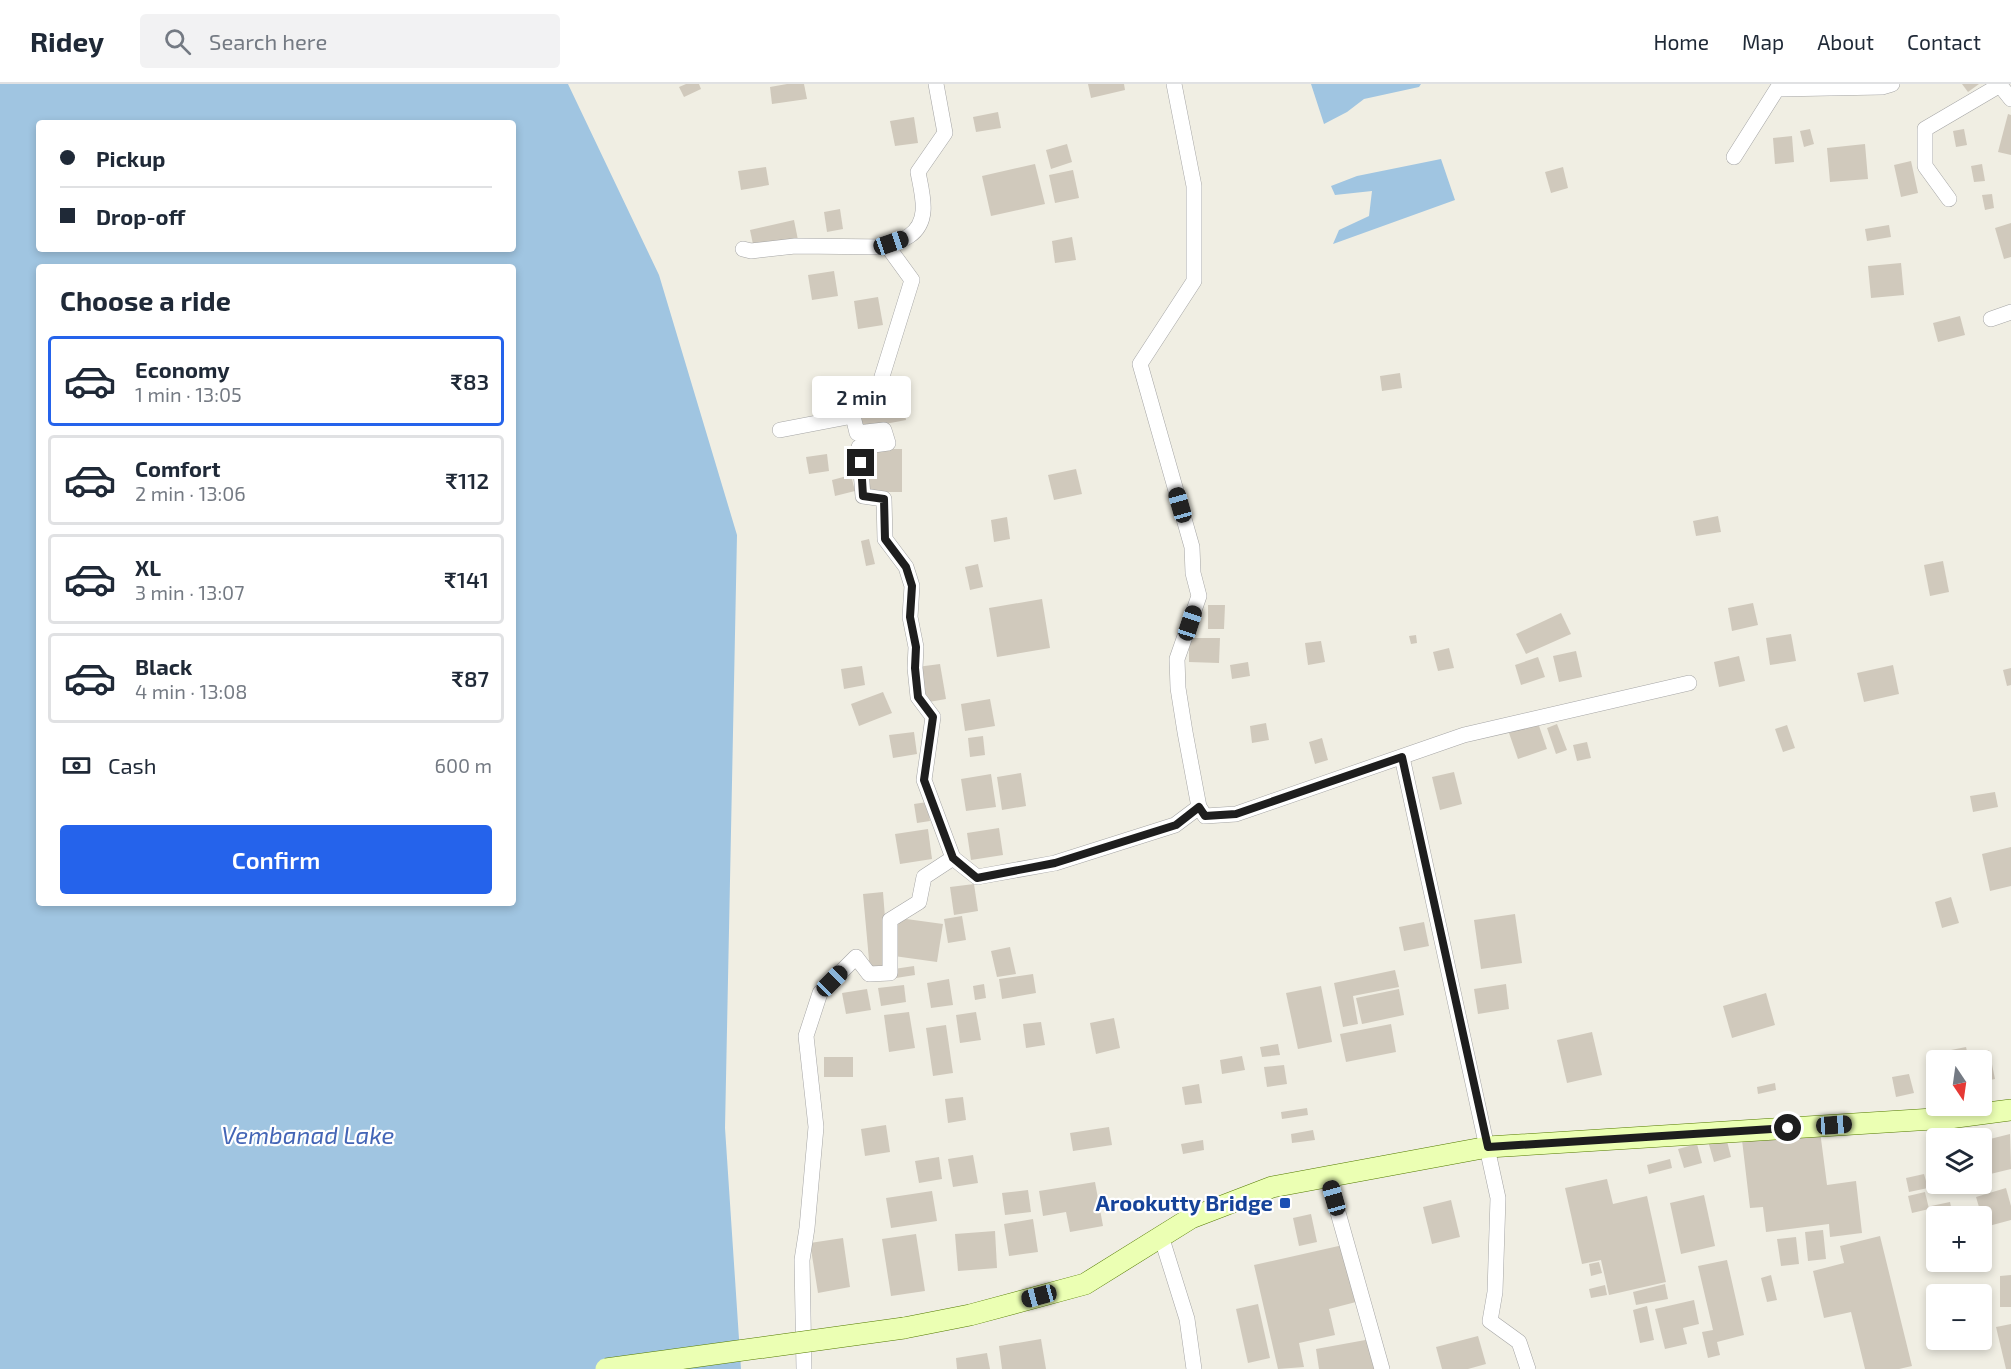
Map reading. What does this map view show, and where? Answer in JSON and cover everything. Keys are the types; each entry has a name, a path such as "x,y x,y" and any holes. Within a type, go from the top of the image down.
{"main road":[{"path":"606,1369 904,1328 970,1315 1085,1284 1191,1218 1272,1187 1488,1147 1949,1118 2011,1110"}],"street":[{"path":"742,249 751,251 795,246 888,247 891,243 909,237 918,227 925,210 918,172 945,133 936,84"},
{"path":"1174,84 1194,186 1194,281 1140,363 1192,547 1193,573 1199,596 1177,659 1181,710 1199,807 1205,816 1236,814 1464,735 1689,683"},
{"path":"1734,157 1777,89 1881,87 1892,84"},
{"path":"1950,200 1924,166 1925,129 2000,85 2011,99"},
{"path":"888,247 912,280 880,383 846,390 857,433 884,430 888,443 859,447 863,496 884,499 885,539 906,567 912,586 910,617 916,647 915,668 918,697 933,717 924,780 953,858 977,878 1055,863 1176,825 1199,807"},
{"path":"1991,319 2011,312"},
{"path":"780,430 853,416"},
{"path":"1402,757 1498,1198 1496,1270 1490,1321 1519,1342 1528,1369"},
{"path":"804,1369 802,1260 816,1126 806,1036 820,993 856,957 868,974 890,973 890,920 919,902 924,877 953,858"},
{"path":"1328,1177 1382,1369"},
{"path":"1161,1236 1186,1319 1194,1369"}],"water":[{"name":"Vembanad Lake","path":"0,84 568,84 659,275 737,535 725,1128 741,1369 0,1369"},
{"path":"1311,84 1421,84 1419,87 1364,99 1347,112 1324,124"},
{"path":"1441,159 1455,200 1333,244 1339,230 1369,216 1372,191 1335,195 1331,186 1357,176"}],"building":[{"path":"686,84 699,84 701,89 684,97 679,87"},
{"path":"804,84 807,99 772,104 770,87"},
{"path":"1088,84 1124,84 1125,90 1091,98"},
{"path":"1962,84 1979,84 1968,92"},
{"path":"998,112 1001,128 976,132 973,117"},
{"path":"2008,114 2011,115 2011,155 1998,152"},
{"path":"914,117 918,143 895,146 890,121"},
{"path":"1810,129 1814,144 1804,147 1800,131"},
{"path":"1964,129 1967,145 1956,147 1953,131"},
{"path":"1792,136 1794,162 1775,164 1773,138"},
{"path":"1067,144 1072,162 1051,169 1046,150"},
{"path":"1865,144 1868,179 1830,182 1827,148"},
{"path":"1911,161 1918,193 1901,197 1894,165"},
{"path":"1035,164 1045,204 991,216 982,176"},
{"path":"1982,164 1985,181 1974,182 1971,166"},
{"path":"766,167 769,185 741,190 738,171"},
{"path":"1563,167 1568,188 1551,193 1545,172"},
{"path":"1073,170 1079,198 1055,203 1049,175"},
{"path":"1992,194 1994,208 1985,210 1982,195"},
{"path":"840,209 843,229 827,232 824,212"},
{"path":"794,220 798,240 754,249 750,230"},
{"path":"2011,223 2011,257 2004,259 1995,228"},
{"path":"1889,225 1891,237 1867,241 1865,229"},
{"path":"1072,237 1076,260 1055,263 1052,241"},
{"path":"1901,263 1904,295 1871,298 1868,266"},
{"path":"834,271 838,296 812,300 808,275"},
{"path":"878,297 883,325 858,329 854,301"},
{"path":"1960,316 1965,335 1938,342 1933,323"},
{"path":"1400,373 1402,388 1382,391 1380,376"},
{"path":"899,383 906,420 859,429 852,392"},
{"path":"865,449 902,449 902,492 865,492"},
{"path":"827,454 829,471 809,474 806,457"},
{"path":"1076,469 1082,494 1054,500 1048,475"},
{"path":"851,475 855,491 835,496 832,480"},
{"path":"1718,516 1721,532 1696,536 1693,521"},
{"path":"1007,517 1010,539 994,542 991,520"},
{"path":"869,539 875,564 866,566 861,541"},
{"path":"1943,561 1949,592 1930,596 1924,565"},
{"path":"978,564 983,587 970,590 965,567"},
{"path":"1042,599 1050,648 997,657 989,608"},
{"path":"1753,603 1758,625 1732,631 1728,608"},
{"path":"1208,605 1225,605 1224,629 1208,629"},
{"path":"1561,613 1571,634 1526,654 1516,634"},
{"path":"1791,634 1796,661 1770,665 1766,638"},
{"path":"1416,635 1417,643 1411,644 1409,636"},
{"path":"1189,638 1220,638 1219,663 1189,662"},
{"path":"1321,641 1325,662 1308,665 1305,643"},
{"path":"1449,648 1454,668 1438,671 1433,652"},
{"path":"1576,651 1582,677 1559,682 1553,656"},
{"path":"1739,656 1745,681 1719,687 1714,662"},
{"path":"1538,657 1545,677 1521,685 1515,665"},
{"path":"1248,662 1250,676 1232,679 1230,665"},
{"path":"940,664 946,699 923,703 917,667"},
{"path":"1893,665 1899,694 1864,702 1857,673"},
{"path":"862,666 865,685 844,689 841,669"},
{"path":"2011,668 2011,685 2007,686 2003,670"},
{"path":"883,692 892,713 859,726 851,704"},
{"path":"990,699 995,726 965,731 961,704"},
{"path":"1266,723 1269,740 1252,743 1250,726"},
{"path":"1538,723 1547,749 1518,759 1509,733"},
{"path":"1557,724 1567,750 1556,754 1547,728"},
{"path":"1787,725 1795,748 1783,752 1775,729"},
{"path":"914,732 917,754 893,758 889,735"},
{"path":"983,736 985,755 970,757 968,738"},
{"path":"1322,738 1328,760 1315,764 1309,742"},
{"path":"1587,742 1591,758 1577,761 1573,745"},
{"path":"1454,772 1462,804 1440,810 1432,777"},
{"path":"1021,773 1026,806 1002,810 997,777"},
{"path":"991,774 996,807 966,811 961,779"},
{"path":"1995,792 1998,807 1973,812 1970,796"},
{"path":"927,802 930,821 917,823 914,804"},
{"path":"999,828 1003,855 971,860 967,833"},
{"path":"928,829 932,859 900,864 895,834"},
{"path":"2011,847 2011,886 1990,891 1982,854"},
{"path":"974,884 978,911 954,915 950,887"},
{"path":"883,892 889,970 870,971 863,894"},
{"path":"1951,897 1959,923 1942,928 1935,902"},
{"path":"1515,914 1522,963 1481,969 1474,920"},
{"path":"962,916 966,940 948,943 944,919"},
{"path":"899,918 943,924 937,962 894,956"},
{"path":"1424,922 1429,946 1404,951 1399,927"},
{"path":"1010,947 1016,974 997,977 991,951"},
{"path":"914,966 915,975 896,978 894,969"},
{"path":"1395,970 1399,987 1353,996 1358,1024 1343,1027 1334,983"},
{"path":"1033,974 1036,993 1002,999 999,979"},
{"path":"949,979 953,1005 931,1008 927,983"},
{"path":"984,984 986,998 975,1000 973,986"},
{"path":"1506,984 1509,1009 1478,1014 1474,989"},
{"path":"904,985 906,1002 881,1006 878,988"},
{"path":"1321,986 1332,1042 1298,1049 1286,993"},
{"path":"867,989 871,1010 846,1014 842,993"},
{"path":"1399,989 1404,1015 1362,1024 1356,998"},
{"path":"1766,993 1775,1025 1732,1038 1723,1006"},
{"path":"909,1012 915,1048 889,1052 884,1015"},
{"path":"976,1012 981,1040 960,1043 956,1015"},
{"path":"1114,1018 1120,1048 1096,1054 1090,1023"},
{"path":"1041,1022 1045,1045 1026,1048 1023,1024"},
{"path":"1391,1024 1396,1052 1346,1062 1340,1034"},
{"path":"946,1025 953,1073 933,1076 926,1028"},
{"path":"1592,1032 1602,1075 1567,1083 1557,1040"},
{"path":"1278,1044 1280,1055 1262,1057 1260,1047"},
{"path":"1966,1047 1967,1050 1951,1050"},
{"path":"1242,1056 1245,1070 1222,1074 1220,1060"},
{"path":"824,1057 853,1057 853,1077 824,1077"},
{"path":"1992,1064 1995,1079 1992,1080"},
{"path":"1284,1065 1287,1084 1267,1087 1264,1067"},
{"path":"1909,1074 1914,1093 1896,1097 1892,1077"},
{"path":"1775,1083 1776,1090 1758,1094 1757,1087"},
{"path":"1199,1084 1202,1103 1185,1105 1182,1087"},
{"path":"963,1097 966,1120 948,1123 945,1099"},
{"path":"1307,1108 1308,1115 1282,1119 1281,1112"},
{"path":"886,1125 890,1152 865,1156 861,1129"},
{"path":"1109,1127 1112,1145 1073,1151 1070,1133"},
{"path":"1313,1130 1315,1140 1292,1143 1291,1134"},
{"path":"1820,1131 1827,1185 1856,1181 1862,1233 1830,1237 1829,1224 1766,1232 1763,1207 1750,1208 1742,1140"},
{"path":"2010,1134 2011,1169 1992,1174 1992,1138"},
{"path":"1726,1137 1731,1157 1714,1162 1708,1141"},
{"path":"1203,1140 1204,1150 1183,1154 1181,1144"},
{"path":"1697,1144 1702,1163 1684,1168 1678,1149"},
{"path":"973,1155 978,1183 953,1187 948,1159"},
{"path":"939,1157 942,1179 919,1183 915,1161"},
{"path":"1670,1159 1672,1168 1649,1174 1647,1165"},
{"path":"1924,1174 1926,1188 1909,1192 1906,1178"},
{"path":"1607,1179 1613,1204 1647,1196 1666,1282 1609,1295 1601,1260 1582,1264 1565,1188"},
{"path":"1095,1182 1103,1226 1070,1232 1066,1212 1043,1216 1039,1191"},
{"path":"2006,1188 2011,1206 2011,1220 1992,1225 1992,1206 1979,1206 1976,1197"},
{"path":"1028,1190 1031,1212 1005,1215 1002,1193"},
{"path":"932,1191 937,1221 891,1228 886,1198"},
{"path":"1925,1192 1928,1206 1926,1206 1926,1210 1912,1213 1908,1196"},
{"path":"1704,1195 1715,1246 1681,1254 1670,1203"},
{"path":"1451,1200 1460,1237 1432,1244 1423,1207"},
{"path":"1950,1202 1951,1206 1931,1206"},
{"path":"1311,1214 1317,1242 1299,1246 1293,1218"},
{"path":"1033,1219 1038,1252 1009,1256 1004,1224"},
{"path":"1823,1230 1826,1259 1808,1261 1805,1232"},
{"path":"995,1231 997,1268 958,1271 955,1234"},
{"path":"916,1234 925,1291 891,1296 882,1239"},
{"path":"1880,1236 1912,1366 1899,1369 1865,1369 1851,1312 1824,1318 1813,1271 1844,1263 1840,1246"},
{"path":"1796,1237 1799,1264 1781,1266 1777,1239"},
{"path":"843,1238 850,1287 818,1293 810,1243"},
{"path":"1343,1245 1356,1302 1329,1309 1335,1335 1299,1343 1304,1367 1278,1369 1254,1265"},
{"path":"1727,1260 1744,1335 1717,1342 1720,1355 1708,1358 1702,1332 1713,1330 1698,1266"},
{"path":"1599,1262 1602,1273 1591,1276 1589,1264"},
{"path":"1771,1275 1777,1300 1767,1302 1761,1278"},
{"path":"2011,1275 2011,1307 2000,1307 2000,1276"},
{"path":"1665,1284 1668,1299 1636,1305 1633,1292"},
{"path":"1605,1285 1607,1295 1591,1298 1589,1289"},
{"path":"1694,1300 1699,1324 1683,1328 1687,1344 1665,1349 1655,1309"},
{"path":"1258,1304 1270,1358 1248,1363 1236,1309"},
{"path":"1647,1306 1654,1340 1640,1343 1633,1310"},
{"path":"2011,1324 2011,1369 2006,1369 1996,1327"},
{"path":"1478,1336 1486,1364 1468,1369 1442,1369 1436,1347"},
{"path":"1041,1339 1046,1369 1002,1369 999,1346"},
{"path":"1371,1339 1376,1369 1319,1369 1316,1349"},
{"path":"987,1353 990,1369 957,1369 956,1358"}],"place":[{"name":"Arookutty Bridge","path":"1285,1203"}],"route":[{"path":"861,463 863,496 884,499 885,539 906,567 912,586 910,617 916,647 915,668 918,697 933,717 924,780 953,858 977,878 1055,863 1176,825 1199,807 1205,816 1236,814 1402,757 1488,1147 1788,1128"}]}
